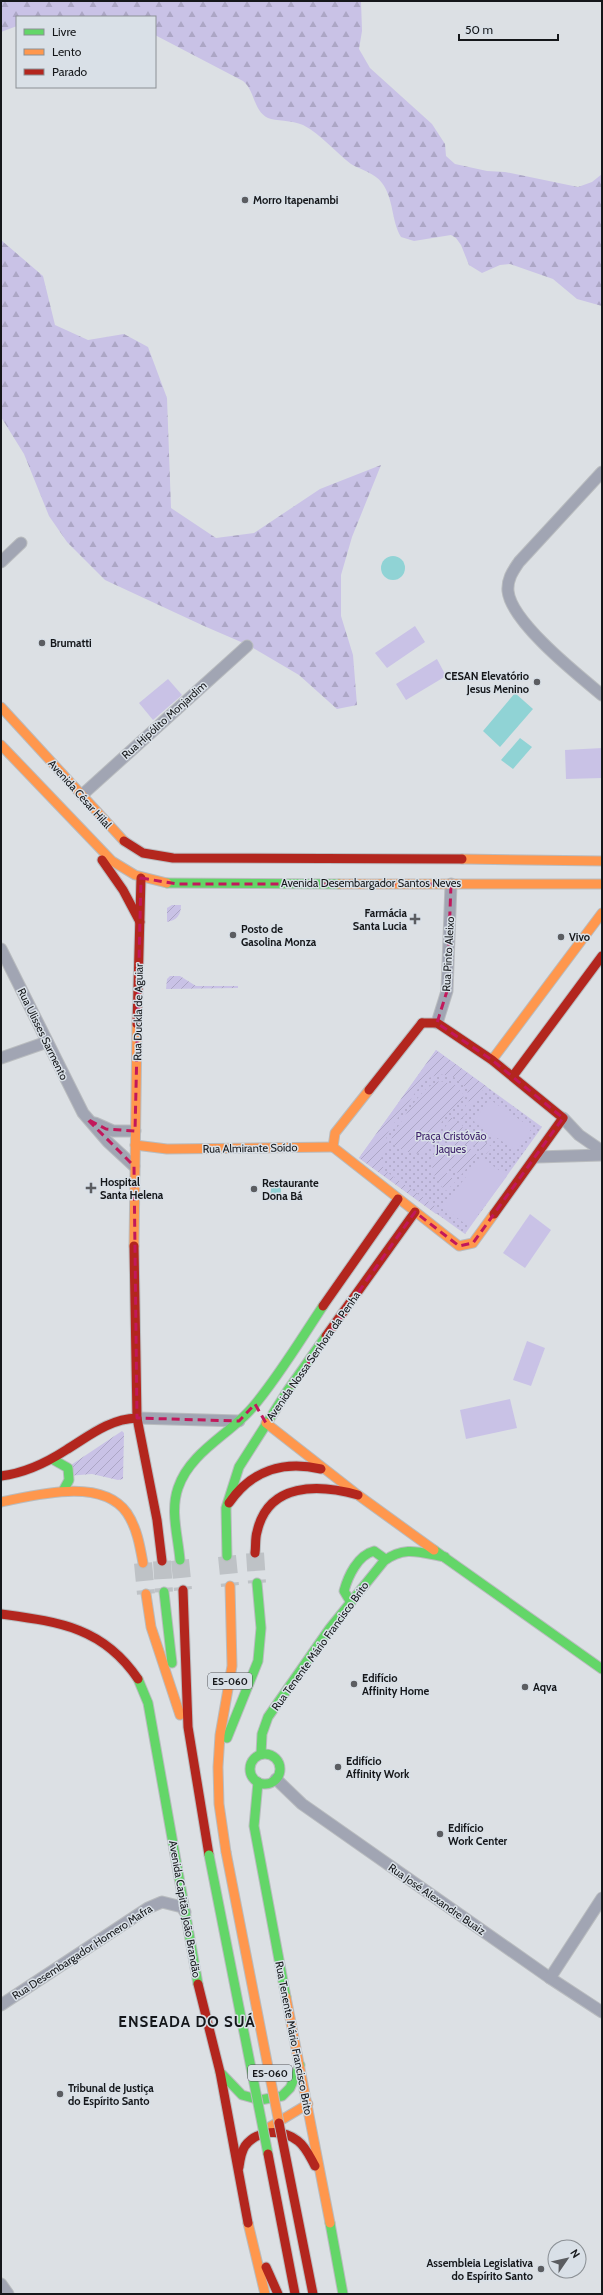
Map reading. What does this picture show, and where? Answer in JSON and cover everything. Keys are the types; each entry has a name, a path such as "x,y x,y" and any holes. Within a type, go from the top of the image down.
{"main road":[{"name":"Avenida César Hilal","path":"1,707 129,846 150,856 173,858"},
{"name":"Avenida César Hilal","path":"1,745 112,861 130,874 141,878"},
{"path":"79,828 123,890 140,922"},
{"path":"141,878 142,872 150,864 173,858 370,857 602,861"},
{"name":"Avenida Desembargador Santos Neves","path":"141,878 177,884 602,884"},
{"name":"Rua Duckla de Aguiar","path":"141,878 134,1166 135,1386 137,1418 157,1520 162,1561"},
{"path":"492,1060 602,913"},
{"path":"513,1076 602,956"},
{"path":"422,1023 437,1023 492,1060 563,1118 537,1157 473,1243 466,1246 459,1246 333,1147 335,1133 422,1023"},
{"name":"Rua Almirante Soído","path":"135,1145 167,1149 333,1147"},
{"name":"Avenida Nossa Senhora da Penha","path":"180,1560 175,1505 180,1485 191,1464 199,1455 239,1422 263,1391 398,1199"},
{"name":"Avenida Nossa Senhora da Penha","path":"227,1556 226,1508 239,1467 266,1423 415,1212"},
{"path":"263,1391 259,1410 266,1423 358,1495 602,1669"},
{"path":"1,1476 26,1471 52,1459 123,1418 137,1418"},
{"path":"52,1459 68,1468 69,1480 63,1491"},
{"path":"226,1508 238,1490 263,1471 294,1464 325,1470"},
{"path":"255,1553 255,1534 260,1517 268,1506 280,1497 295,1490 312,1488 336,1489 358,1495"},
{"path":"1,1502 63,1491 92,1492 110,1499 119,1505 127,1514 138,1533 143,1563"},
{"path":"350,1601 344,1591 345,1583 364,1554 374,1551 385,1559"},
{"name":"Rua Tenente Mário Francisco Brito","path":"261,1754 262,1734 268,1717 350,1601 385,1559 394,1552 402,1551 448,1558"},
{"path":"217,1775 230,1728 255,1672 258,1660 261,1633 258,1584"},
{"name":"ES-060","path":"230,1586 233,1662 220,1726 217,1775 220,1809 226,1852 313,2294"},
{"name":"ES-060","path":"183,1590 186,1621 186,1706 192,1752 209,1855 295,2294"},
{"path":"164,1592 170,1652 192,1752"},
{"path":"146,1594 151,1627 192,1752"},
{"name":"Avenida Capitão João Brandão","path":"1,1614 52,1621 84,1630 111,1647 125,1660 135,1672 142,1685 148,1703 200,1994 220,2072 249,2229 264,2292"},
{"path":"261,1754 270,1755 278,1761 280,1770 276,1779 268,1784 258,1782 251,1775 250,1765 253,1760 261,1754"},
{"name":"Rua Tenente Mário Francisco Brito","path":"258,1782 254,1826 273,1933 308,2104 343,2294"},
{"path":"220,2072 242,2095 260,2100 282,2096 290,2088 300,2065"},
{"path":"238,2169 244,2148 257,2135 308,2104"},
{"path":"257,2135 271,2131 289,2135 304,2147 320,2175"},
{"path":"249,2229 278,2294"}],"street":[{"path":"602,472 518,562 510,577 508,591 514,607 525,624 571,669 602,695"},
{"path":"1,562 21,543"},
{"name":"Rua Hipólito Monjardim","path":"82,795 247,646"},
{"name":"Rua Pinto Aleixo","path":"437,1023 447,991 451,884"},
{"name":"Rua Ulisses Sarmento","path":"1,949 87,1118 119,1153 134,1166"},
{"path":"1,1058 47,1042"},
{"name":"Rua Ulisses Sarmento","path":"87,1118 106,1130 135,1131"},
{"path":"563,1118 579,1134 602,1151"},
{"path":"537,1157 602,1155"},
{"path":"137,1418 239,1422"},
{"name":"Rua José Alexandre Buaiz","path":"276,1779 302,1804 550,1978 602,2012"},
{"path":"550,1978 602,1898"},
{"name":"Rua Desembargador Homero Mafra","path":"1,2005 148,1908 162,1902 182,1907 185,1912"},
{"path":"1,2284 8,2294"}],"highlighted area":[{"path":"141,878 177,884 451,884 447,991 437,1023 492,1060 563,1118 473,1243 459,1246 415,1212 266,1423 255,1404 239,1421 137,1418 134,1166 87,1119 106,1129 135,1131"}],"green space":[{"path":"1,1 361,1 362,31 359,49 370,68 432,124 445,144 446,156 455,164 487,171 505,172 578,187 592,182 602,174 602,306 577,299 553,279 510,264 500,265 482,273 469,265 461,245 456,238 451,235 414,241 401,237 389,196 379,180 372,174 351,164 316,133 303,125 294,122 271,119 263,115 259,111 250,90 243,81 156,36 156,16 16,16 16,26 1,32"},
{"path":"1,240 43,276 55,325 88,340 124,334 148,347 167,398 171,508 216,538 254,533 320,489 381,465 352,537 341,575 341,616 353,655 357,705 337,709 299,675 248,645 105,580 67,542 49,516 24,454 1,417"},
{"path":"415,626 425,642 387,668 375,653"},
{"path":"437,659 446,676 406,700 396,684"},
{"path":"168,679 182,695 153,720 139,703"},
{"path":"602,748 602,778 566,779 565,750"},
{"path":"172,905 181,905 180,912 176,918 167,922 167,908"},
{"path":"170,976 180,976 196,986 238,986 238,988 166,989 167,979"},
{"name":"Praça Cristóvão Jaques","path":"436,1050 542,1127 465,1234 359,1158"},
{"path":"436,1050 486,1086 461,1120 459,1116 469,1101 467,1089 454,1077 439,1074 424,1080 386,1135 388,1146 381,1158 384,1170 439,1209 436,1214 359,1158"},
{"path":"440,1081 456,1085 464,1095 460,1101 440,1124 432,1141 423,1152 416,1154 407,1152 395,1146 391,1137 412,1105 433,1084"},
{"path":"489,1099 532,1128 516,1151 474,1122"},
{"path":"451,1117 463,1126 462,1130 453,1133 444,1142 442,1133"},
{"path":"465,1134 475,1135 492,1147 486,1154 473,1145 462,1146 452,1152 441,1149 455,1137"},
{"path":"467,1149 475,1151 477,1156 461,1175 448,1166 443,1171 456,1181 446,1191 438,1182 433,1172 432,1161 437,1150 450,1158"},
{"path":"481,1157 507,1176 469,1227 443,1207"},
{"path":"530,1214 551,1230 525,1268 503,1253"},
{"path":"527,1341 545,1348 531,1386 513,1380"},
{"path":"510,1399 517,1428 466,1439 460,1410"},
{"path":"122,1431 124,1433 123,1479 118,1480 92,1474 67,1476 65,1469"}],"water":[{"path":"388,556 398,556 405,563 405,573 398,580 388,580 381,573 381,563"},
{"path":"515,693 533,709 500,747 483,731"},
{"path":"520,738 532,747 513,769 501,760"},
{"path":"272,1180 281,1181 281,1196 277,1201 270,1199"}],"tunnel":[{"path":"255,1553 257,1583"},
{"path":"227,1556 230,1586"},
{"path":"180,1560 183,1590"},
{"path":"162,1561 164,1592"},
{"path":"143,1563 146,1594"}],"traffic: fast":[{"path":"167,883 339,884"},
{"path":"180,1560 175,1524 175,1506 178,1488 184,1475 191,1464 201,1454 243,1418 252,1408 280,1372 323,1306"},
{"path":"227,1556 226,1508 239,1467 288,1390 326,1336"},
{"path":"52,1459 68,1468 69,1480 63,1491"},
{"path":"434,1550 602,1669"},
{"path":"350,1601 344,1591 354,1567 363,1557 374,1551 385,1559"},
{"path":"261,1754 262,1734 268,1717 330,1628 384,1561 399,1553 406,1552 421,1552 445,1557"},
{"path":"227,1738 258,1661 261,1628 257,1583"},
{"path":"164,1592 172,1663"},
{"path":"138,1679 148,1703 198,1984"},
{"path":"265,1754 276,1758 280,1769 276,1780 265,1784 254,1780 250,1769 254,1758 265,1754"},
{"path":"258,1782 254,1826 286,1997"},
{"path":"209,1855 268,2154"},
{"path":"220,2072 242,2095 260,2100 282,2096 290,2088 300,2065"},
{"path":"330,2223 343,2294"}],"traffic: slow":[{"path":"1,707 124,841"},
{"path":"1,745 112,861 135,875 167,883"},
{"path":"462,859 602,861"},
{"path":"339,884 602,884"},
{"path":"492,1060 602,913"},
{"path":"134,1246 137,1024"},
{"path":"369,1090 335,1133 333,1147 459,1246 473,1243 494,1214"},
{"path":"135,1145 167,1149 333,1147"},
{"path":"266,1423 358,1495 434,1550"},
{"path":"1,1502 68,1491 102,1495 116,1502 127,1513 136,1531 143,1563"},
{"path":"226,1852 219,1804 218,1767 220,1735 232,1666 230,1586"},
{"path":"146,1594 151,1627 180,1715"},
{"path":"226,1852 279,2123"},
{"path":"286,1997 330,2223"},
{"path":"268,2128 308,2104"},
{"path":"248,2223 265,2294"}],"traffic: jam":[{"path":"124,841 143,853 173,858 462,859"},
{"path":"102,860 123,890 140,922"},
{"path":"137,1024 141,878"},
{"path":"513,1076 602,956"},
{"path":"422,1023 437,1023 449,1031 492,1060 563,1118 494,1214"},
{"path":"369,1090 422,1023"},
{"path":"323,1306 398,1199"},
{"path":"326,1336 415,1212"},
{"path":"1,1476 27,1470 43,1463 91,1434 117,1421 137,1418 134,1246"},
{"path":"137,1418 157,1520 162,1561"},
{"path":"229,1503 247,1483 269,1471 281,1467 294,1466 321,1469"},
{"path":"255,1553 256,1534 263,1516 272,1504 284,1495 312,1489 343,1491 358,1495"},
{"path":"183,1590 188,1727 209,1855"},
{"path":"1,1614 61,1624 95,1638 110,1648 138,1679"},
{"path":"198,1984 220,2072 248,2223"},
{"path":"279,2123 313,2294"},
{"path":"239,2167 245,2146 256,2137 270,2133 285,2134 301,2143 315,2166"},
{"path":"268,2154 295,2294"},
{"path":"266,2267 278,2294"}],"place":[{"name":"Morro Itapenambi","path":"245,200"},
{"name":"Brumatti","path":"42,643"},
{"name":"CESAN Elevatório Jesus Menino","path":"537,682"},
{"name":"Farmácia Santa Lucia","path":"415,919"},
{"name":"Posto de Gasolina Monza","path":"233,935"},
{"name":"Vivo","path":"561,937"},
{"name":"Hospital Santa Helena","path":"91,1188"},
{"name":"Restaurante Dona Bá","path":"254,1189"},
{"name":"Edifício Affinity Home","path":"354,1684"},
{"name":"Aqva","path":"525,1687"},
{"name":"Edifício Affinity Work","path":"338,1767"},
{"name":"Edifício Work Center","path":"440,1834"},
{"name":"Tribunal de Justiça do Espírito Santo","path":"60,2094"},
{"name":"Assembleia Legislativa do Espírito Santo","path":"541,2269"}],"district":[{"name":"ENSEADA DO SUÁ","path":"187,2022"}]}
